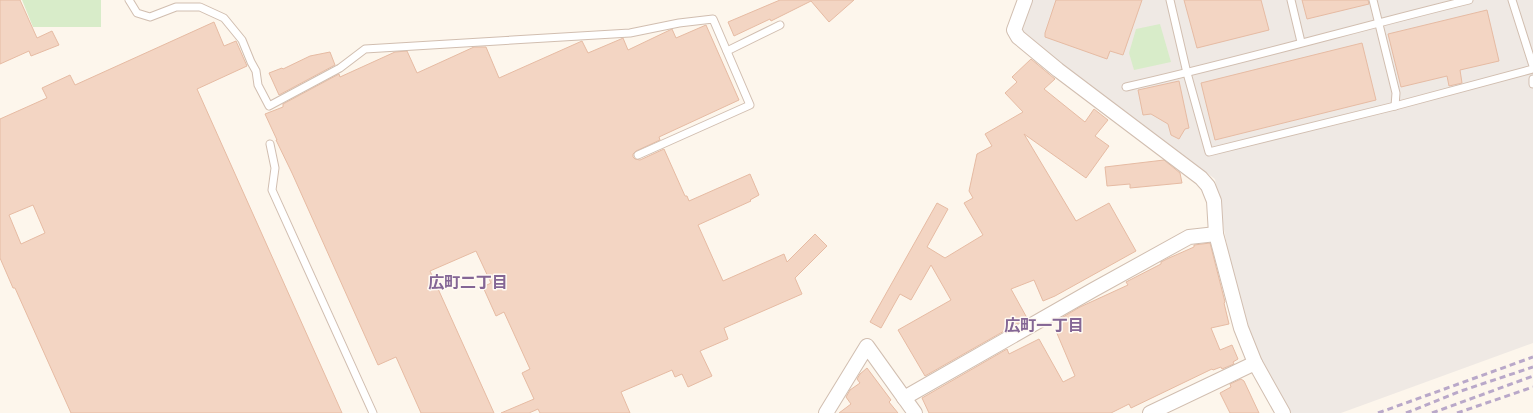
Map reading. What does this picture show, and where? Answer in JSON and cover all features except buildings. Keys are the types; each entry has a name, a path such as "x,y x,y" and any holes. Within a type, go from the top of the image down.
{"street":[{"path":"1025,0 1014,30 1018,37 1058,70 1201,178 1208,186 1214,201 1216,234 1241,328 1255,363 1283,413"},
{"path":"904,398 1092,290 1189,237 1216,234"},
{"path":"826,413 867,346 915,413"},
{"path":"1150,413 1255,363"}],"lane":[{"path":"129,0 137,13 150,17 176,7 200,7 224,18 242,40 256,71 258,85 269,106 340,68 365,49 630,33 679,23 713,19 750,105 638,155"},
{"path":"1170,0 1209,152 1395,106 1533,69"},
{"path":"1290,0 1302,42"},
{"path":"1373,0 1396,93 1395,106"},
{"path":"1126,87 1188,73 1378,22 1469,0"},
{"path":"1512,0 1533,66"},
{"path":"727,51 780,25"},
{"path":"1533,79 1533,84"},
{"path":"270,144 276,168 272,190 373,413"}],"shaded area":[{"path":"1029,0 1533,0 1533,343 1341,413 1288,413 1259,362 1243,315 1227,246 1215,179 1024,36 1021,24"}],"green space":[{"path":"22,0 101,0 101,27 33,27"},
{"path":"1160,24 1171,62 1134,70 1129,53 1136,29"}],"railway":[{"path":"1378,413 1533,357"},
{"path":"1406,413 1461,391 1533,367"},
{"path":"1432,413 1533,376"},
{"path":"1457,413 1533,387"}],"district":[{"name":"広町二丁目","path":"468,282"},
{"name":"広町一丁目","path":"1044,325"}]}
